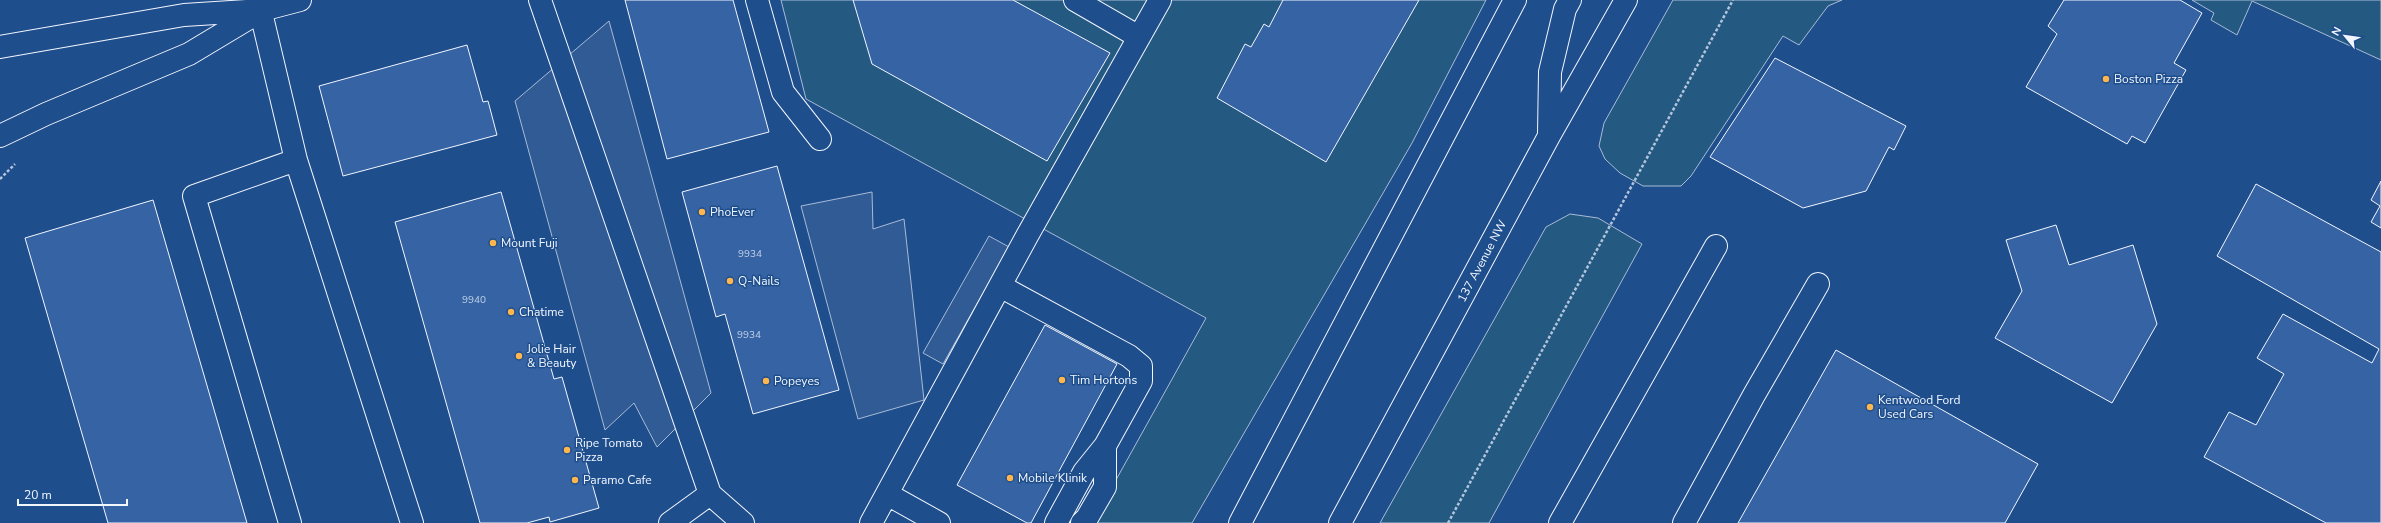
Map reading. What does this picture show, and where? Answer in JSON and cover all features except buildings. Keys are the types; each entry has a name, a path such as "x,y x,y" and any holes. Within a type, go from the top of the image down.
{"main road":[{"path":"0,47 184,15 300,0"},
{"path":"540,0 710,494 742,523"},
{"path":"757,0 783,92 820,139"},
{"path":"1076,0 1139,37"},
{"path":"871,523 1000,286 1160,0"},
{"path":"1240,523 1515,0"},
{"path":"1549,136 1550,72 1565,9 1570,0"},
{"name":"137 Avenue NW","path":"1340,523 1549,136 1626,0"},
{"path":"0,136 46,114 189,54 260,5"},
{"path":"260,5 296,160 412,523"},
{"path":"290,523 194,196 296,160"},
{"path":"1560,523 1716,246"},
{"path":"1684,523 1754,395 1818,284"},
{"path":"1000,286 1129,356 1141,366 1141,381 1105,446 1084,472 1056,523"},
{"path":"1082,523 1087,518 1105,487 1105,446"},
{"path":"670,523 710,494"},
{"path":"887,494 939,523"}],"path":[{"path":"1448,523 1733,0"}],"shaded area":[{"path":"781,0 1486,0 1412,143 1192,523 1092,523 1206,318 806,99"},
{"path":"1673,0 1842,0 1828,6 1799,45 1783,36 1691,176 1681,186 1643,186 1620,173 1605,159 1599,146 1604,123"},
{"path":"2192,0 2381,0 2381,60 2252,1 2237,35 2211,20 2214,13"},
{"path":"609,21 711,393 657,447 634,403 605,430 515,101"},
{"path":"872,192 873,229 904,219 924,400 858,419 801,206"},
{"path":"1570,214 1598,218 1642,244 1489,523 1380,523 1546,227"},
{"path":"989,236 1009,247 943,364 923,353"}],"place":[{"name":"Boston Pizza","path":"2106,79"},
{"name":"PhoEver","path":"702,212"},
{"name":"Mount Fuji","path":"493,243"},
{"name":"Q-Nails","path":"730,281"},
{"name":"Chatime","path":"511,312"},
{"name":"Jolie Hair & Beauty","path":"519,356"},
{"name":"Tim Hortons","path":"1062,380"},
{"name":"Popeyes","path":"766,381"},
{"name":"Kentwood Ford Used Cars","path":"1870,407"},
{"name":"Ripe Tomato Pizza","path":"567,450"},
{"name":"Mobile Klinik","path":"1010,478"},
{"name":"Paramo Cafe","path":"575,480"}]}
